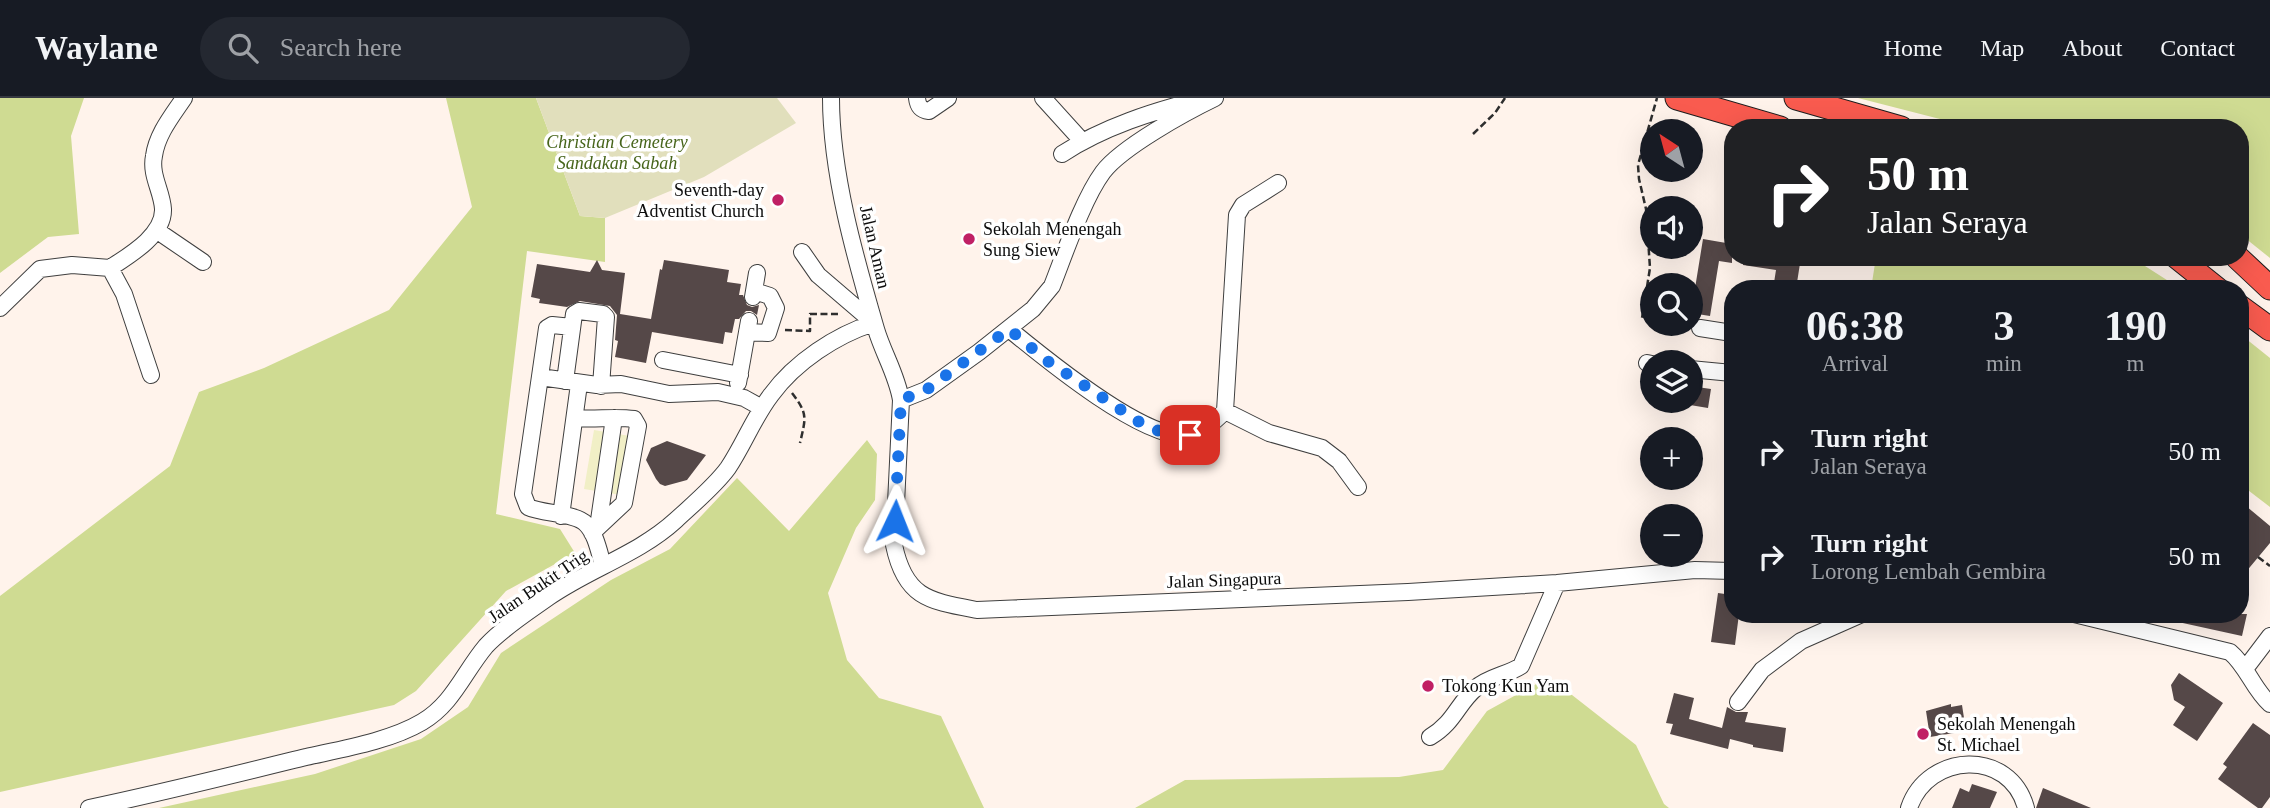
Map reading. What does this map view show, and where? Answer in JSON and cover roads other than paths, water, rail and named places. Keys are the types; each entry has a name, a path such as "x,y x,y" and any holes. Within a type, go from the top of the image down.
{"highway":[{"path":"1677,98 1749,119"},
{"path":"1796,98 1870,119"},
{"path":"2188,266 2206,280"},
{"path":"2247,266 2270,288"},
{"path":"2249,314 2270,329"}],"street":[{"path":"0,308 40,269 72,265 110,268 145,242 156,230 163,208 153,175 153,156 159,138 184,98"},
{"name":"Jalan Aman","path":"831,98 835,165 860,278 901,400"},
{"path":"917,98 917,104 922,110 929,111 948,98"},
{"path":"1043,98 1082,141"},
{"path":"1062,154 1082,141 1169,107 1206,98"},
{"path":"901,400 926,390 1009,329 1045,297 1093,189 1115,158 1215,98"},
{"path":"1009,329 1046,360 1147,427 1171,435 1190,435 1212,424 1224,411 1233,305 1234,225 1243,205 1278,183"},
{"path":"156,230 203,262"},
{"path":"802,252 824,281 874,323"},
{"path":"110,268 124,294 151,375"},
{"path":"736,396 748,326 763,334 768,333 776,304 770,296 753,294 757,273"},
{"path":"561,516 575,418 572,327 573,314 576,312 604,314 606,317 601,386"},
{"name":"Jalan Bukit Trig","path":"89,808 330,752 421,723 454,694 476,658 506,628 572,582 648,542 674,522 727,468 762,408 783,382 838,337 874,323"},
{"path":"572,327 552,325 547,328 523,494 528,507 539,512 578,518 595,530"},
{"path":"1703,328 1724,332"},
{"path":"663,360 740,375"},
{"path":"1703,370 1724,372"},
{"path":"540,377 601,386 621,384 669,394 718,392 744,398 762,408"},
{"name":"Jalan Singapura","path":"901,400 894,545 905,579 919,593 935,602 977,610 1408,592 1557,583 1695,570 1724,571"},
{"path":"1224,411 1269,433 1322,448 1339,461 1359,487"},
{"path":"575,418 634,419 638,426 627,496 620,508 595,530"},
{"path":"603,565 595,530 614,418"},
{"path":"1430,737 1444,728 1473,690 1484,681 1509,674 1521,666 1557,583"},
{"path":"1738,702 1762,670 1801,641 1842,623"},
{"path":"2111,623 2230,652 2238,658 2255,688 2270,704"},
{"path":"2245,670 2270,636"},
{"path":"1909,808 1913,796 1925,780 1943,769 1963,764 1982,766 2001,774 2015,786 2026,808"}],"place":[{"name":"Seventh-day Adventist Church","path":"778,200"},
{"name":"Sekolah Menengah Sung Siew","path":"969,239"},
{"name":"Tokong Kun Yam","path":"1428,686"},
{"name":"Sekolah Menengah St. Michael","path":"1923,734"}],"park label":[{"name":"Christian Cemetery Sandakan Sabah","path":"617,152"}]}
